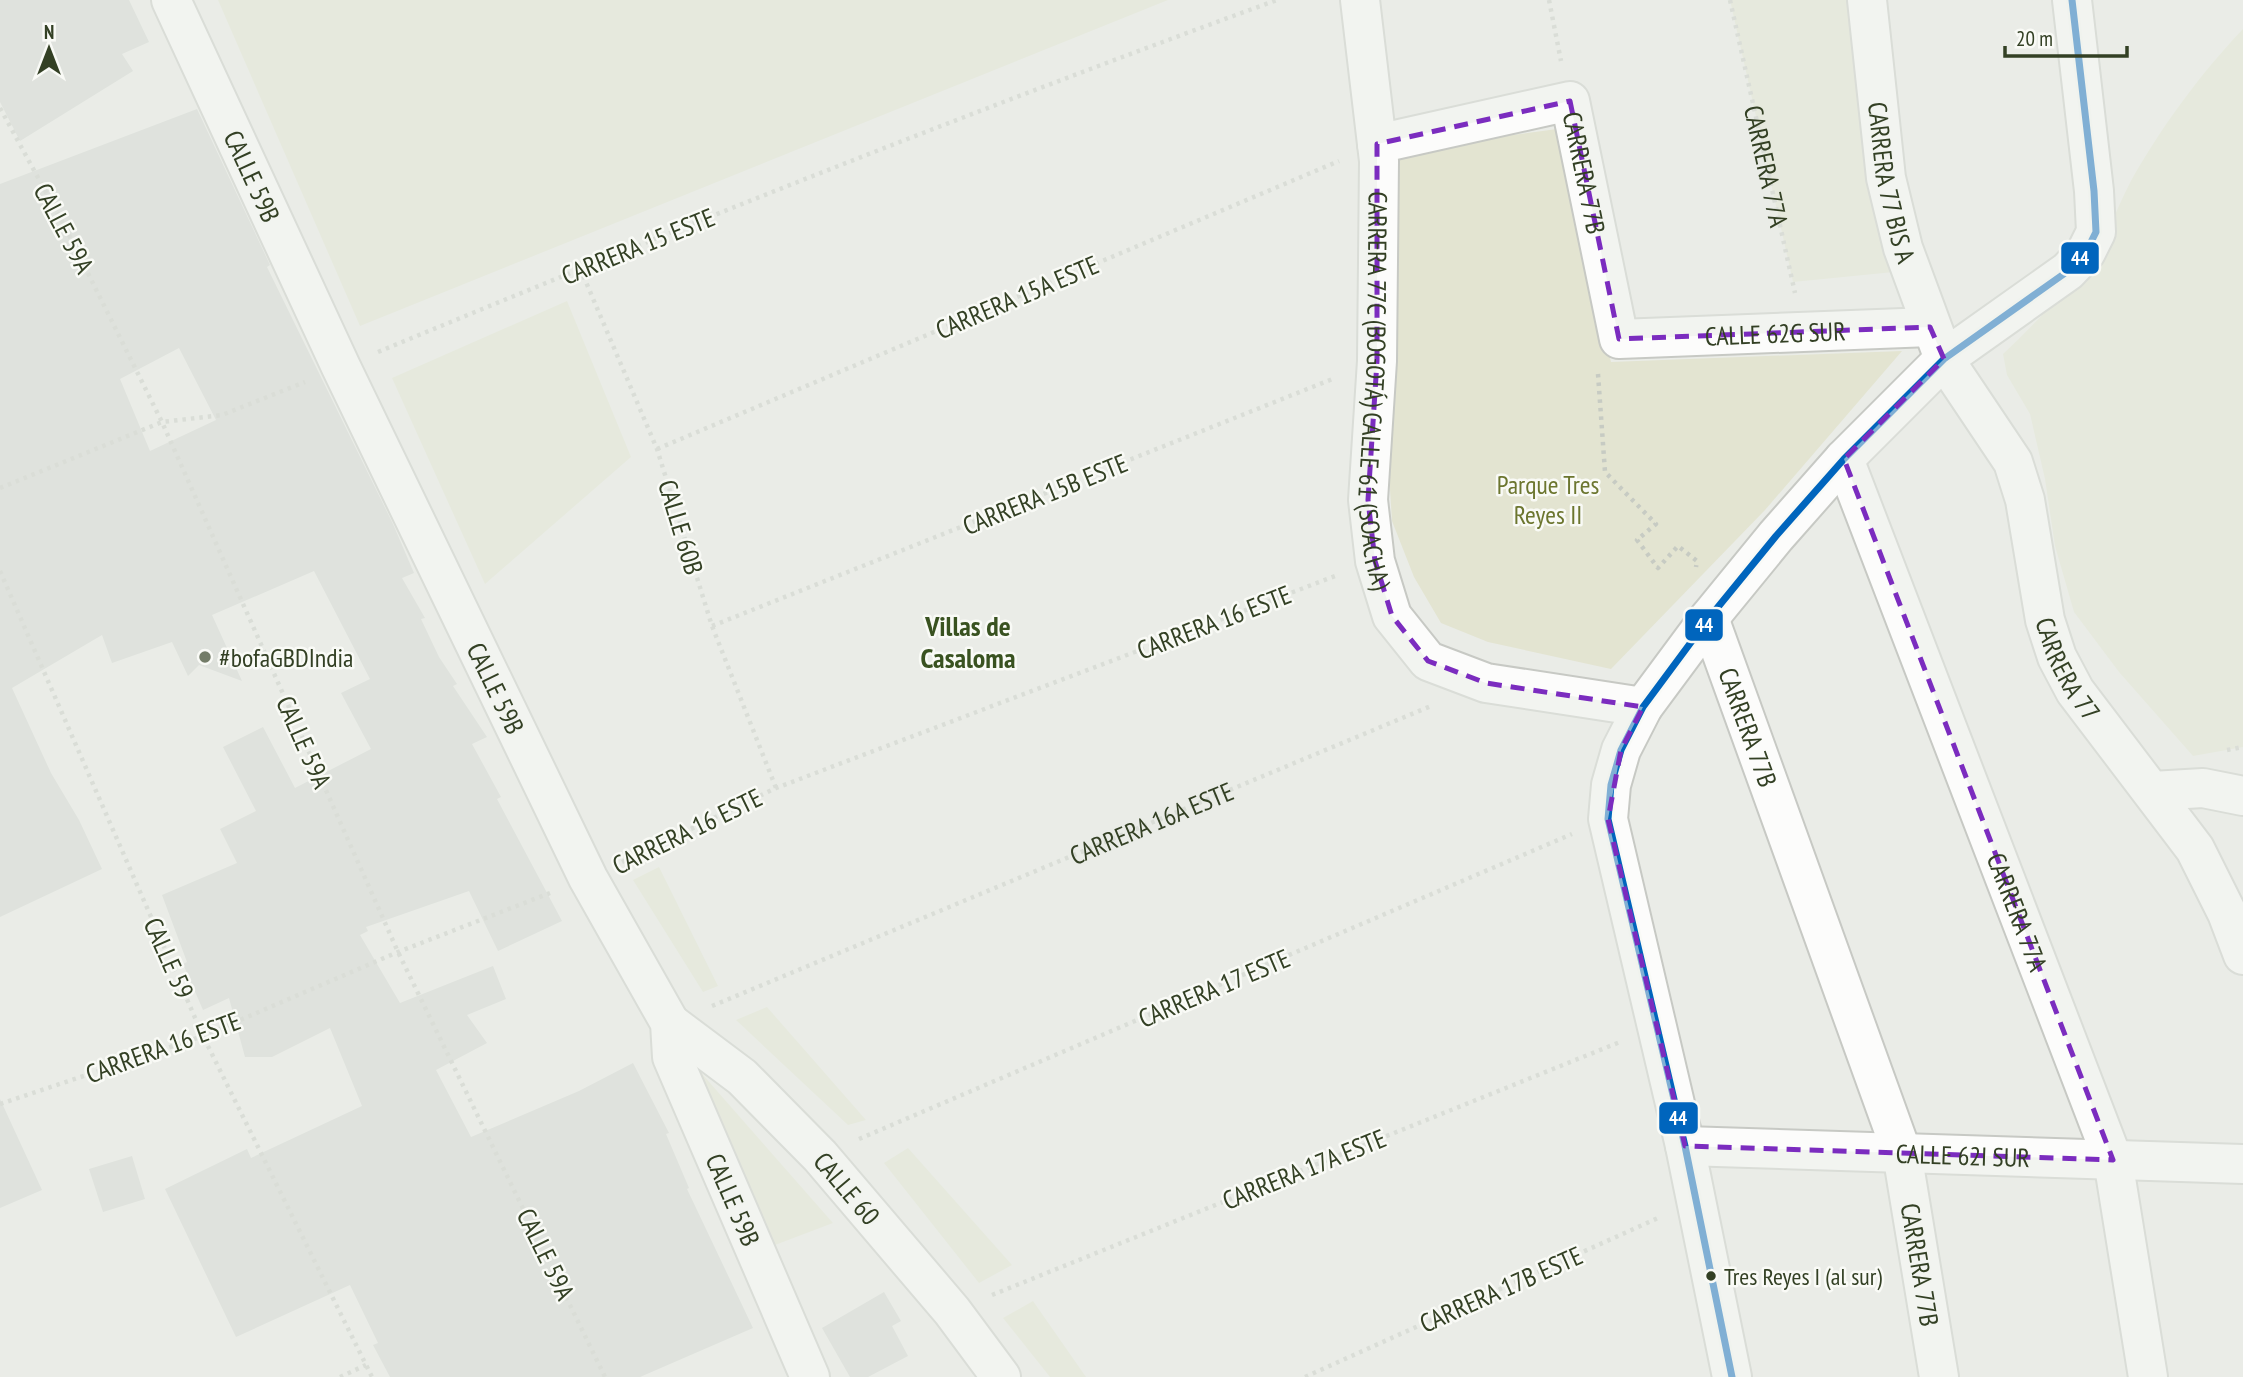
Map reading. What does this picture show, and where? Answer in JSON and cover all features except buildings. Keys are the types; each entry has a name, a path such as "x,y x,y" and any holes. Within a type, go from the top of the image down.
{"street":[{"name":"CALLE 59B","path":"171,0 341,367 588,878 670,1023 672,1057 810,1377"},
{"name":"CARRERA 77C (BOGOTÁ) CALLE 61 (SOACHA)","path":"1360,0 1377,144 1377,361 1368,500 1375,561 1392,616 1428,661 1486,683"},
{"name":"CARRERA 77 BIS A","path":"1867,0 1886,178 1903,248 1937,343"},
{"path":"1732,1377 1685,1146 1608,819 1611,785 1621,750 1643,707 1709,618 1844,459 1937,343 2068,271 2086,252 2096,232 2094,191 2072,0"},
{"path":"1377,144 1570,101"},
{"name":"CARRERA 77B","path":"1570,101 1619,339"},
{"name":"CALLE 62G SUR","path":"1619,339 1802,331 1937,343"},
{"name":"CARRERA 77","path":"1937,343 2012,462 2025,500 2045,621 2057,657 2075,691 2195,849 2227,913 2243,955"},
{"name":"CARRERA 77A","path":"1844,459 2113,1160 2148,1377"},
{"name":"CARRERA 77B","path":"1709,618 1902,1153 1939,1377"},
{"path":"1486,683 1643,707"},
{"path":"2152,791 2203,788 2243,796"},
{"name":"CALLE 60","path":"670,1023 742,1077 820,1156 952,1311 1000,1377"},
{"name":"CALLE 62I SUR","path":"1685,1146 2243,1164"}],"path":[{"name":"CARRERA 15 ESTE","path":"0,488 162,422 222,415 580,268 1069,76 1277,0"},
{"name":"CARRERA 77B","path":"1549,0 1570,101"},
{"name":"CARRERA 77A","path":"1730,0 1802,331"},
{"name":"CALLE 59A","path":"0,108 66,229 162,422 398,952 605,1377"},
{"name":"CARRERA 15A ESTE","path":"657,449 1377,144"},
{"name":"CALLE 60B","path":"580,268 657,449 712,626 776,788"},
{"path":"1619,339 1598,370 1605,472 1656,524 1636,540 1658,568 1678,546 1697,561 1695,586 1709,618"},
{"name":"CARRERA 15B ESTE","path":"712,626 1377,361"},
{"name":"CARRERA 16 ESTE","path":"0,1104 204,1036 398,952 588,878 776,788 1375,561"},
{"name":"CALLE 59","path":"0,571 204,1036 372,1377"},
{"name":"CARRERA 16A ESTE","path":"670,1023 1486,683"},
{"name":"CARRERA 17 ESTE","path":"820,1156 1608,819"},
{"name":"CARRERA 17A ESTE","path":"952,1311 1656,1027"},
{"name":"CARRERA 17B ESTE","path":"1305,1377 1697,1201"},
{"path":"340,1377 366,1365"}],"highlighted area":[{"path":"1570,101 1619,339 1930,327 1944,359 1844,459 2113,1160 1685,1146 1608,819 1621,750 1643,707 1486,683 1428,661 1392,616 1375,561 1368,500 1377,361 1377,144"}],"green space":[{"path":"218,0 1168,0 360,326"},
{"path":"1730,0 1851,0 1894,272 1793,282"},
{"path":"2243,29 2243,747 2193,756 2119,672 2074,612 2055,546 2045,479 2030,414 2007,375 2003,354 2030,328 2091,257 2156,139 2197,82"},
{"name":"Parque Tres Reyes II","path":"1557,129 1611,362 1902,351 1765,510 1611,669 1488,642 1441,623 1414,577 1392,521 1389,474 1392,151"},
{"path":"567,301 631,457 485,584 392,378"},
{"path":"659,867 718,986 703,992 633,880"},
{"path":"767,1007 866,1120 848,1125 736,1020"},
{"path":"689,1059 833,1223 775,1245"},
{"path":"908,1148 1012,1265 979,1283 884,1163"},
{"path":"1033,1301 1086,1377 1050,1377 1003,1318"}],"transit line":[{"name":"44","path":"1732,1377 1685,1146 1608,819 1611,785 1621,750 1643,707 1709,618 1844,459 1944,359 2068,271 2086,252 2096,232 2094,191 2072,0"}],"place":[{"name":"#bofaGBDIndia","path":"205,657"},
{"name":"Tres Reyes I (al sur)","path":"1711,1276"}],"district":[{"name":"Villas de Casaloma","path":"968,641"}]}
